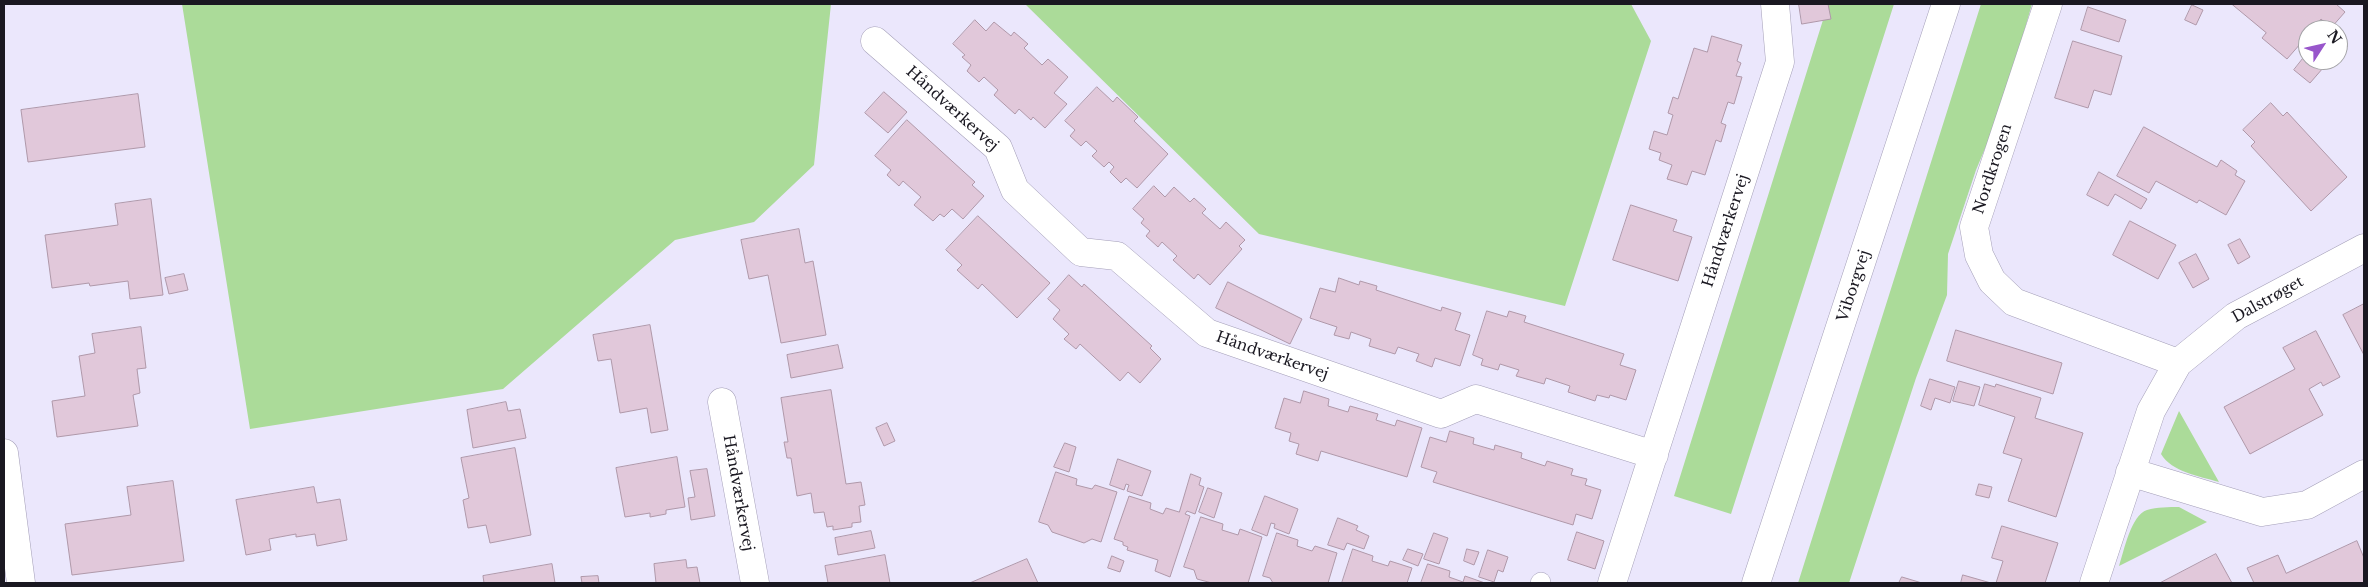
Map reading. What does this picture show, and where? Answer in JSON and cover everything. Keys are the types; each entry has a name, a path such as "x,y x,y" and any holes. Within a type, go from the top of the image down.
{"street":[{"name":"Håndværkervej","path":"1612,583 1780,62 1775,4"},
{"name":"Viborgvej","path":"1759,578 1946,4"},
{"name":"Nordkrogen","path":"2048,4 1974,227 1979,255 1992,281 2014,302 2178,363"},
{"name":"Håndværkervej","path":"875,41 998,148 1015,190 1080,252 1117,256 1207,333 1441,414 1476,399 1654,455"},
{"name":"Dalstrøget","path":"2094,583 2151,411 2178,363 2236,316 2364,248"},
{"name":"Håndværkervej","path":"722,402 754,583"},
{"path":"4,453 21,583"},
{"path":"2130,472 2262,512 2308,505 2364,474"}],"green space":[{"path":"182,4 831,4 814,165 754,222 675,240 503,389 250,429"},
{"path":"1025,4 1631,4 1651,41 1565,306 1259,234"},
{"path":"1828,4 1894,4 1731,514 1674,496"},
{"path":"1981,4 2032,4 2002,108 1976,170 1948,254 1947,295 1916,378 1849,583 1798,583"},
{"path":"2179,411 2219,482 2179,469 2161,454"},
{"path":"2179,507 2207,522 2119,566 2132,526 2141,513 2155,508"}],"building":[{"path":"1799,4 1828,4 1831,19 1802,24"},
{"path":"2232,4 2336,4 2345,12 2338,20 2298,20 2298,46 2287,59 2262,38 2266,33"},
{"path":"2192,5 2203,10 2196,25 2185,20"},
{"path":"2088,7 2126,20 2119,42 2081,30"},
{"path":"975,20 986,31 994,22 1011,36 1014,32 1028,44 1024,48 1042,65 1048,59 1068,77 1054,93 1067,104 1045,128 1033,117 1031,120 1019,109 1015,114 994,95 998,90 984,77 979,82 967,71 971,65 962,57 965,55 953,44"},
{"path":"1712,36 1742,45 1737,61 1741,63 1736,76 1742,77 1734,104 1728,102 1721,123 1726,125 1721,142 1716,140 1705,175 1692,171 1687,185 1667,179 1672,165 1659,160 1661,153 1649,149 1654,131 1667,135 1673,115 1668,113 1673,97 1678,99 1694,48 1707,52"},
{"path":"2073,41 2122,56 2111,95 2094,90 2088,108 2055,98"},
{"path":"2298,65 2298,70 2321,70 2310,83 2294,70"},
{"path":"1097,87 1113,102 1117,97 1138,117 1134,121 1168,154 1137,188 1126,178 1121,183 1110,172 1114,167 1109,162 1104,167 1092,156 1097,151 1086,141 1081,146 1070,136 1075,130 1065,121"},
{"path":"884,92 907,112 888,133 865,113"},
{"path":"138,94 145,147 28,162 21,110"},
{"path":"2271,103 2283,116 2287,112 2347,177 2311,211 2251,146 2255,142 2243,130"},
{"path":"907,120 975,182 972,185 984,196 963,219 952,209 944,217 940,214 933,221 914,205 921,197 903,181 899,186 887,175 891,170 875,156"},
{"path":"2144,127 2217,167 2221,160 2237,171 2235,175 2245,181 2226,215 2199,200 2197,203 2156,181 2149,193 2117,176"},
{"path":"2099,172 2147,199 2141,209 2115,194 2108,206 2087,195"},
{"path":"1154,186 1165,197 1174,187 1190,202 1194,198 1206,209 1202,213 1220,229 1226,222 1245,240 1239,246 1242,249 1210,285 1198,274 1194,279 1173,260 1177,256 1162,242 1158,247 1146,236 1150,231 1141,223 1144,219 1133,209"},
{"path":"151,199 163,295 130,299 128,281 90,286 89,283 52,288 45,235 118,225 115,204"},
{"path":"1631,205 1677,220 1673,231 1692,237 1678,281 1613,260"},
{"path":"978,216 1050,283 1017,318 982,284 978,289 957,270 962,265 946,250"},
{"path":"2130,221 2176,245 2158,279 2113,255"},
{"path":"799,229 805,263 813,261 826,335 781,343 768,275 749,279 741,240"},
{"path":"2240,239 2250,257 2238,264 2228,245"},
{"path":"2196,254 2209,279 2193,288 2179,263"},
{"path":"184,274 188,290 169,294 165,278"},
{"path":"1069,275 1082,287 1084,284 1152,346 1150,348 1161,359 1140,383 1128,372 1120,381 1080,344 1076,349 1064,339 1069,334 1053,319 1060,310 1048,299"},
{"path":"1339,278 1359,285 1360,281 1377,286 1376,290 1441,311 1442,307 1461,313 1455,330 1470,335 1460,366 1435,358 1432,367 1416,361 1419,354 1398,347 1395,354 1369,346 1371,339 1351,332 1349,339 1334,335 1337,327 1310,318 1320,288 1335,292"},
{"path":"1228,282 1302,319 1290,344 1216,308"},
{"path":"2364,304 2364,355 2343,315"},
{"path":"1487,311 1507,317 1509,311 1526,316 1524,322 1624,354 1620,365 1636,370 1626,400 1610,395 1609,398 1597,395 1595,401 1568,392 1570,386 1546,378 1544,384 1516,376 1519,370 1500,364 1498,370 1481,365 1483,359 1473,355"},
{"path":"650,325 668,430 651,433 647,408 620,413 611,359 598,361 593,335"},
{"path":"141,327 146,368 137,369 140,393 133,395 138,426 57,437 52,401 85,396 79,356 95,353 92,334"},
{"path":"1956,330 2062,363 2053,394 1947,361"},
{"path":"2316,331 2340,377 2323,386 2321,382 2309,389 2323,415 2250,454 2224,407 2295,369 2283,348"},
{"path":"838,345 843,368 791,378 787,355"},
{"path":"1930,379 1955,387 1950,403 1935,398 1931,410 1921,406"},
{"path":"1959,381 1980,387 1974,406 1953,401"},
{"path":"1985,384 1995,387 1996,384 2041,398 2035,418 2083,433 2056,517 2008,501 2022,459 2003,453 2015,417 1979,405"},
{"path":"831,390 846,484 861,482 865,505 859,506 861,522 852,523 852,527 833,530 833,526 827,527 824,512 814,513 811,493 797,496 791,458 787,458 784,442 788,442 781,398"},
{"path":"1304,391 1329,399 1328,406 1348,412 1350,406 1378,414 1376,420 1395,426 1397,420 1422,428 1407,477 1321,451 1318,461 1296,454 1299,444 1289,441 1291,433 1275,428 1284,398 1300,403"},
{"path":"506,402 508,411 520,409 526,438 473,448 467,410"},
{"path":"887,423 895,441 884,446 876,428"},
{"path":"1450,431 1474,438 1473,444 1494,450 1495,445 1522,453 1521,458 1545,466 1547,461 1573,469 1571,475 1587,479 1585,485 1601,490 1592,519 1576,514 1573,525 1433,482 1437,472 1421,467 1430,437 1446,442"},
{"path":"1065,443 1076,447 1069,472 1054,467"},
{"path":"515,448 531,535 490,543 486,525 468,528 463,500 469,498 461,458"},
{"path":"677,457 685,507 666,510 666,514 650,517 650,513 625,517 616,468"},
{"path":"1118,459 1151,471 1142,496 1127,491 1129,485 1126,484 1124,490 1110,485"},
{"path":"707,469 715,516 691,520 688,498 695,497 690,471"},
{"path":"1056,472 1077,479 1076,485 1092,489 1095,485 1117,492 1101,542 1092,539 1084,543 1052,532 1048,525 1039,522"},
{"path":"1191,474 1201,478 1199,485 1204,487 1195,514 1187,511 1185,514 1190,516 1170,577 1155,571 1158,560 1127,550 1128,547 1123,545 1123,542 1114,539 1129,496 1151,503 1150,509 1163,514 1166,508 1179,512"},
{"path":"173,481 184,561 72,575 65,524 131,515 127,487"},
{"path":"1979,484 1992,487 1989,498 1976,495"},
{"path":"314,487 317,503 340,499 347,540 317,546 315,534 296,537 296,534 269,539 271,550 246,555 236,500"},
{"path":"1208,488 1222,493 1214,518 1199,512"},
{"path":"1265,496 1298,509 1289,534 1274,528 1275,524 1271,523 1267,536 1252,530"},
{"path":"1201,517 1223,524 1222,530 1238,535 1240,529 1262,537 1248,583 1212,583 1197,579 1194,570 1184,567"},
{"path":"1338,518 1358,526 1356,530 1369,536 1364,549 1347,543 1344,550 1328,545"},
{"path":"2002,526 2058,543 2045,583 1996,583 2003,561 1992,558"},
{"path":"871,531 875,548 838,555 835,538"},
{"path":"1577,532 1604,541 1595,569 1568,560"},
{"path":"1277,533 1298,540 1297,546 1312,551 1315,546 1337,553 1328,583 1273,583 1270,578 1263,576"},
{"path":"1434,533 1448,538 1439,564 1424,559"},
{"path":"2357,541 2364,558 2364,583 2254,583 2247,568 2278,555 2286,573"},
{"path":"1353,549 1373,556 1372,561 1388,566 1390,561 1412,568 1407,583 1342,583"},
{"path":"1408,549 1423,554 1418,566 1403,560"},
{"path":"1467,549 1479,552 1474,565 1464,561"},
{"path":"1488,550 1508,557 1503,572 1498,570 1494,582 1479,577"},
{"path":"2216,554 2232,583 2160,583"},
{"path":"885,555 890,583 828,583 825,566"},
{"path":"1112,556 1124,561 1120,572 1108,568"},
{"path":"1027,559 1038,583 970,583"},
{"path":"686,560 687,568 697,567 700,583 656,583 654,564"},
{"path":"552,564 555,583 484,583 483,576"},
{"path":"1428,564 1450,571 1449,577 1463,582 1465,576 1485,583 1421,583"},
{"path":"1963,575 1991,583 1961,583"},
{"path":"598,576 599,583 582,583 581,577"},
{"path":"1902,577 1922,583 1899,583"}]}
